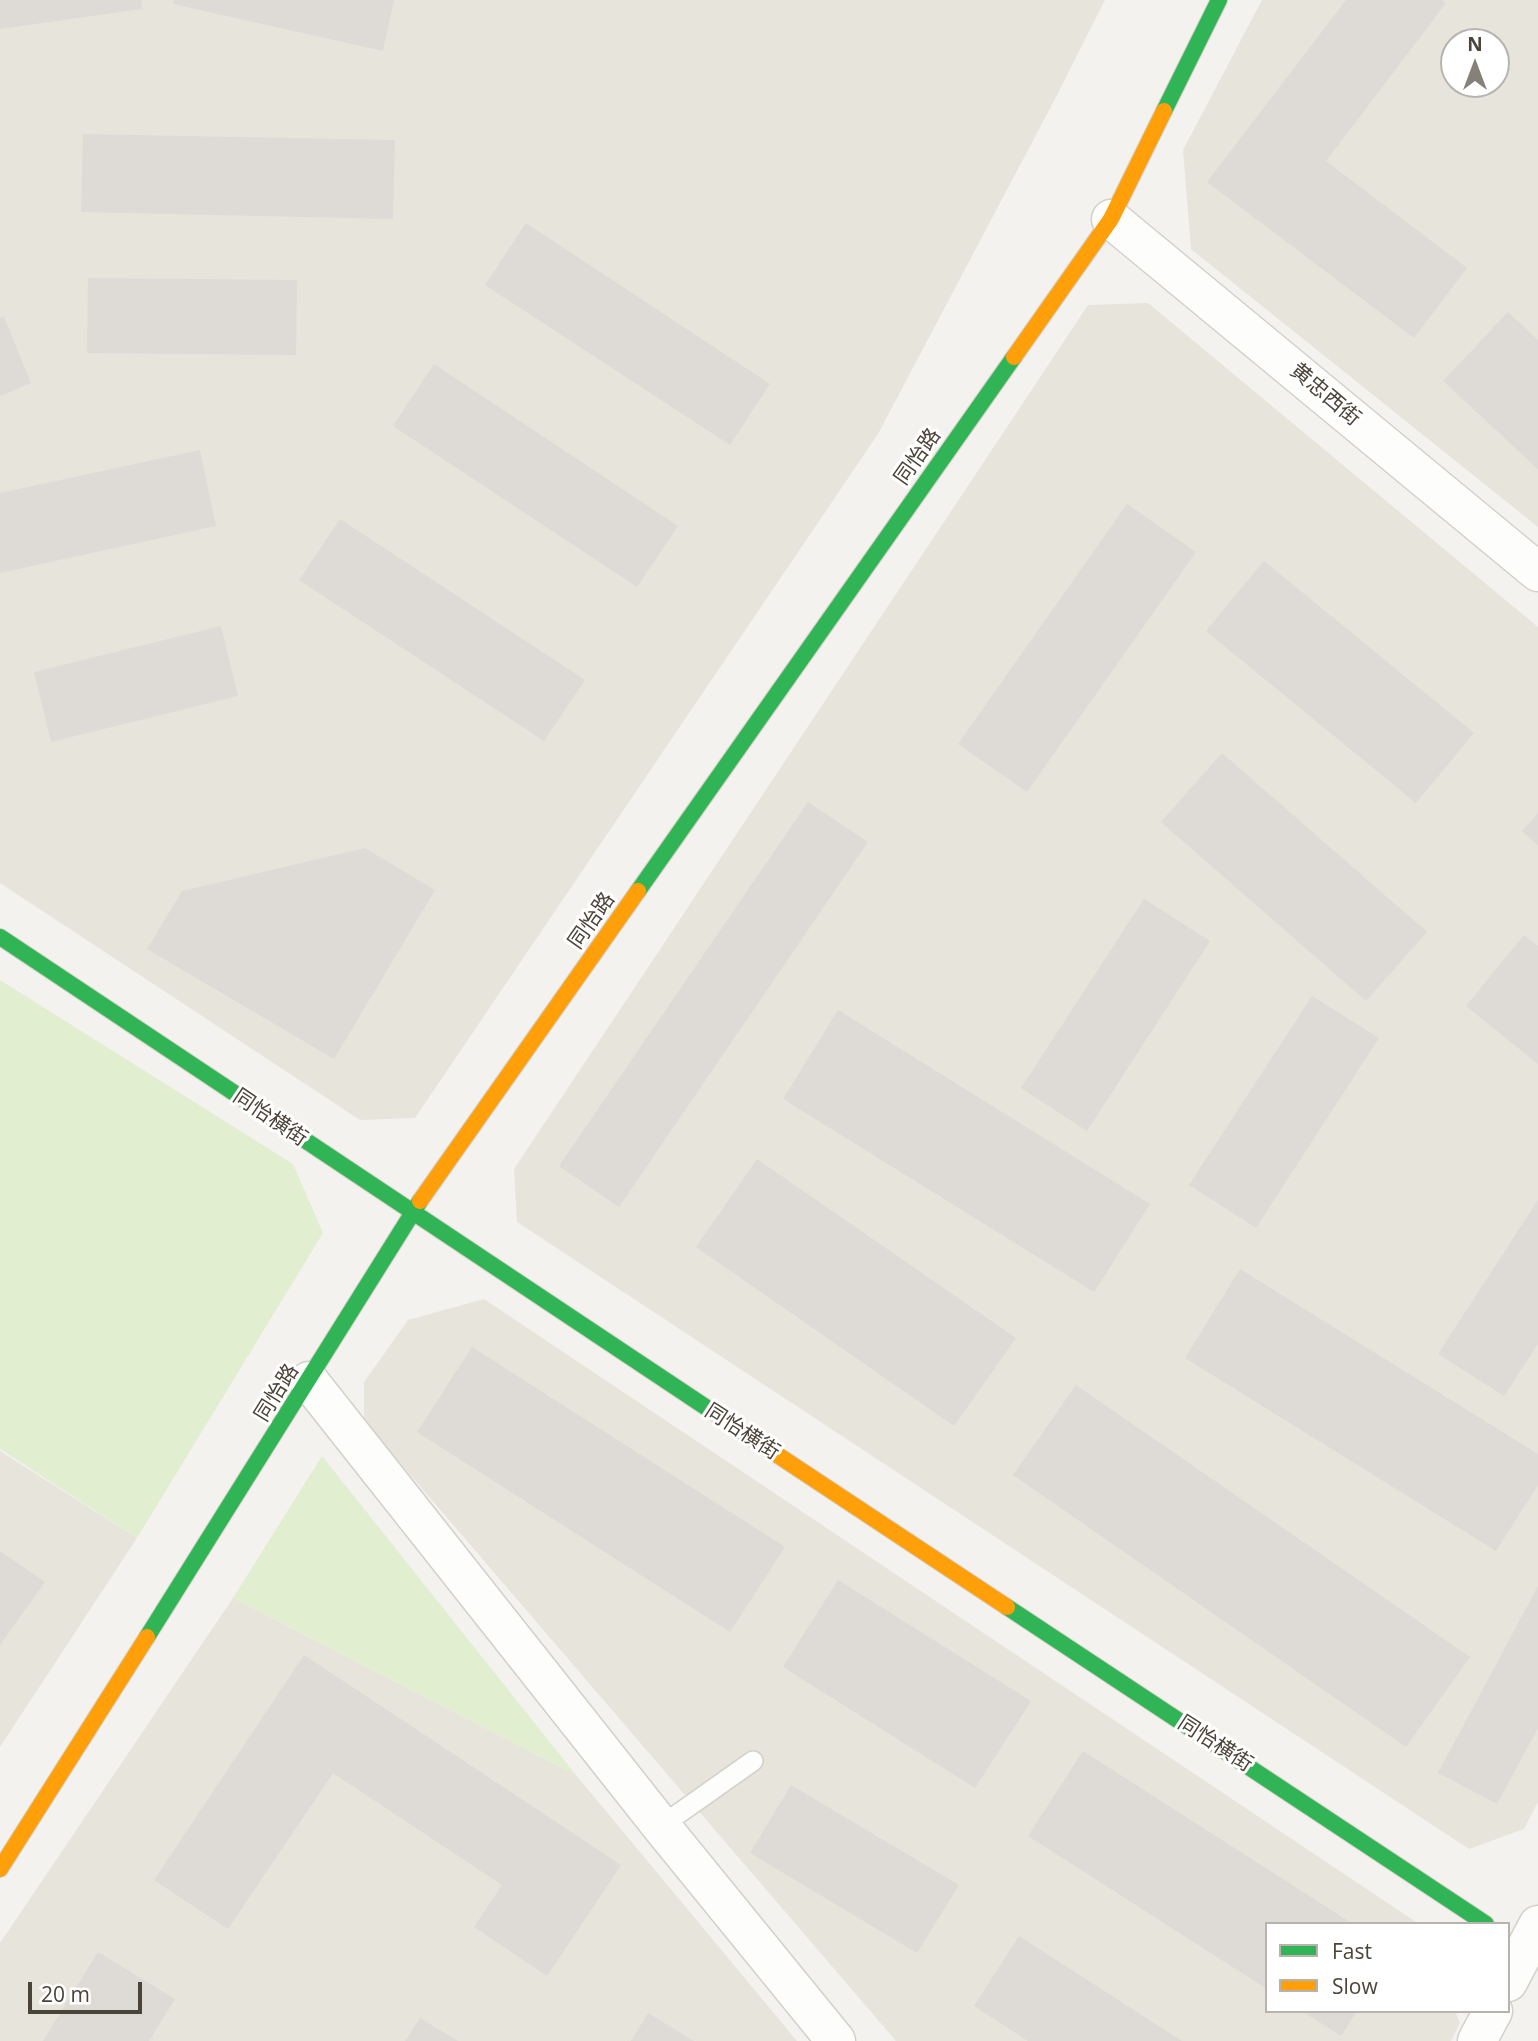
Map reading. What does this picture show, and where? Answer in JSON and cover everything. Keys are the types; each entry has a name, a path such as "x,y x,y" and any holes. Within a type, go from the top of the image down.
{"street":[{"name":"同怡路","path":"0,1869 309,1381 412,1213 1111,219 1219,0"},
{"name":"黄忠西街","path":"1111,219 1538,572"},
{"name":"同怡横街","path":"0,937 1483,1922"},
{"path":"309,1381 836,2041"},
{"path":"1477,2041 1492,2013"}],"lane":[{"path":"662,1826 754,1761"}],"shaded area":[{"path":"0,0 1105,0 878,434 415,1118 360,1120 0,883"},
{"path":"1262,0 1538,0 1538,527 1191,249 1183,150"},
{"path":"1148,303 1538,627 1538,1802 1524,1829 1469,1849 517,1222 514,1169 1088,305"},
{"path":"484,1299 1416,1922 1265,1922 1265,2013 1456,2013 1460,2023 1451,2041 896,2041 364,1421 364,1382 408,1320"},
{"path":"0,1451 137,1538 0,1747"},
{"path":"233,1598 576,1775 797,2041 0,2041 0,1943"}],"green space":[{"path":"0,980 293,1164 323,1233 137,1538 0,1449"},
{"path":"322,1456 576,1775 233,1598"}],"building":[{"path":"0,0 141,0 142,9 0,29"},
{"path":"174,0 394,0 383,51 173,4"},
{"path":"1346,0 1442,0 1446,3 1326,161 1467,268 1414,338 1207,182"},
{"path":"83,134 395,140 393,219 81,212"},
{"path":"526,223 770,384 730,445 485,285"},
{"path":"88,278 297,280 296,355 87,353"},
{"path":"1508,312 1538,340 1538,469 1443,381"},
{"path":"4,317 31,383 0,396 0,318"},
{"path":"434,364 678,526 637,587 393,426"},
{"path":"200,450 216,526 0,573 0,493"},
{"path":"1127,504 1196,552 1027,792 958,744"},
{"path":"340,519 585,680 544,741 299,580"},
{"path":"1264,561 1474,733 1416,803 1206,631"},
{"path":"221,626 238,696 51,742 34,672"},
{"path":"1222,753 1427,932 1366,1001 1161,822"},
{"path":"808,802 868,842 619,1207 559,1166"},
{"path":"1538,813 1538,845 1522,831"},
{"path":"365,848 435,890 334,1059 147,949 182,891"},
{"path":"1144,899 1210,941 1087,1131 1021,1088"},
{"path":"1524,935 1538,946 1538,1064 1466,1006"},
{"path":"1312,996 1379,1038 1256,1228 1189,1185"},
{"path":"838,1010 1150,1204 1094,1292 783,1099"},
{"path":"757,1159 1016,1338 954,1426 696,1247"},
{"path":"1538,1200 1538,1344 1504,1396 1438,1354"},
{"path":"1240,1269 1538,1454 1538,1485 1496,1551 1185,1358"},
{"path":"472,1347 785,1547 730,1632 417,1432"},
{"path":"1076,1385 1470,1657 1406,1747 1013,1475"},
{"path":"0,1551 45,1582 0,1645"},
{"path":"838,1580 1031,1701 975,1788 783,1667"},
{"path":"1538,1586 1538,1728 1497,1804 1438,1773"},
{"path":"304,1655 621,1865 547,1976 474,1927 502,1885 333,1773 228,1929 154,1880"},
{"path":"1083,1751 1350,1922 1265,1922 1265,1988 1028,1836"},
{"path":"791,1785 959,1885 917,1953 750,1853"},
{"path":"1019,1936 1182,2041 1028,2041 974,2006"},
{"path":"98,1952 175,1999 149,2041 43,2041"},
{"path":"648,2013 694,2041 631,2041"},
{"path":"1305,2013 1356,2013 1341,2036"},
{"path":"420,2018 458,2041 405,2041"}],"traffic: fast":[{"path":"1164,111 1219,0"},
{"path":"638,891 1014,357"},
{"path":"0,937 767,1448"},
{"path":"147,1637 420,1201"},
{"path":"1007,1607 1483,1922"}],"traffic: slow":[{"path":"1014,357 1111,219 1164,111"},
{"path":"420,1201 638,891"},
{"path":"767,1448 1007,1607"},
{"path":"0,1869 147,1637"}]}
